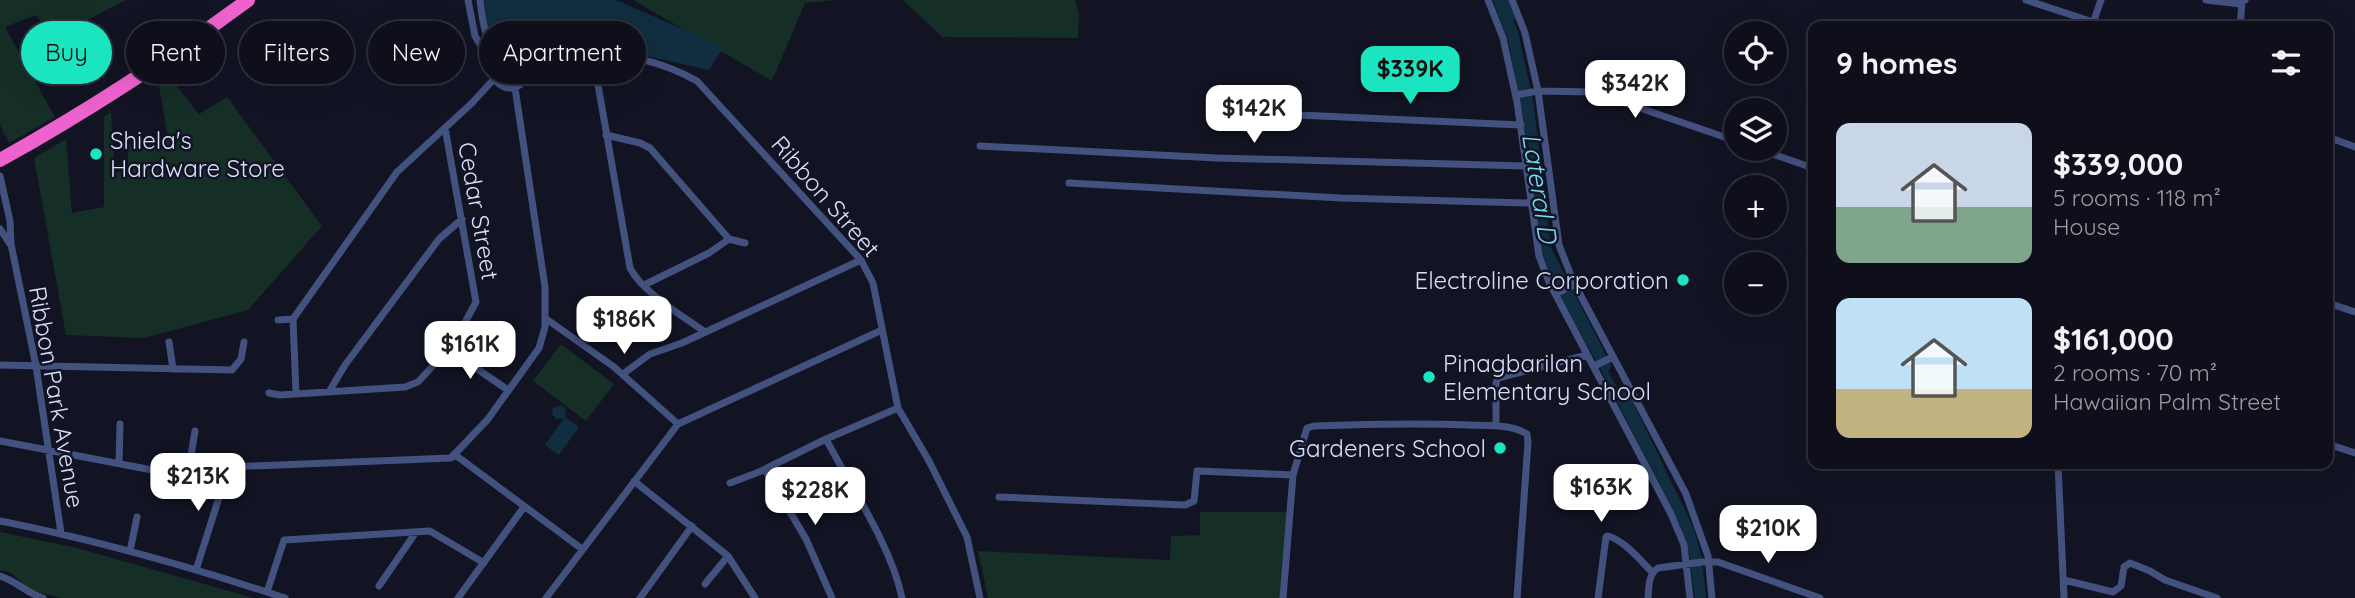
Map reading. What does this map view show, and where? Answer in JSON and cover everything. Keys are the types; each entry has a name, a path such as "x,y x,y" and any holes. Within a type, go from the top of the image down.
{"highway":[{"path":"0,160 68,123 161,62 248,0"}],"street":[{"path":"468,0 475,36 479,43"},
{"path":"480,0 483,21"},
{"path":"1488,0 1503,38 1518,95 1539,256 1587,355 1596,365 1671,514 1684,545 1690,598"},
{"path":"1512,0 1524,33 1559,245 1572,285 1686,494 1699,527 1712,598"},
{"path":"2026,0 2085,21"},
{"path":"2094,21 2101,0"},
{"path":"2206,0 2240,4 2243,1"},
{"path":"2241,21 2243,1"},
{"name":"Ribbon Street","path":"646,60 685,74 696,81 861,260 873,283 898,408 929,461 967,537 980,598"},
{"path":"296,394 293,319 397,172 489,84"},
{"path":"499,84 515,88"},
{"path":"515,88 519,84"},
{"path":"598,84 631,268 635,277 644,285 705,332"},
{"path":"0,441 152,470 451,458 488,419 539,348 545,318 545,287 515,88"},
{"path":"1518,95 1535,92 1593,92 1724,137"},
{"path":"1298,115 1521,125"},
{"name":"Cedar Street","path":"269,393 296,394 405,387 418,382 464,327 476,302 445,128"},
{"path":"606,135 650,148 729,239 745,243"},
{"path":"2333,139 2355,146"},
{"path":"980,146 1217,158 1526,166"},
{"path":"1787,159 1808,166"},
{"name":"Ribbon Park Avenue","path":"0,176 10,221 10,244 36,366 61,533 285,598"},
{"path":"1069,183 1341,198 1530,203"},
{"path":"328,392 439,239 462,219"},
{"name":"Ribbon Park Avenue","path":"0,229 10,244"},
{"path":"644,285 709,253 729,239"},
{"path":"623,374 650,355 861,260"},
{"path":"1557,293 1572,285"},
{"path":"2333,305 2355,312"},
{"path":"545,318 623,374 678,424"},
{"path":"278,320 293,319"},
{"path":"546,598 678,424 883,331"},
{"path":"169,342 173,369"},
{"path":"0,365 232,370 241,359 244,342"},
{"path":"448,349 508,390"},
{"path":"1496,426 1498,378 1587,355"},
{"path":"1596,365 1610,358"},
{"path":"730,483 765,470 826,439 898,408"},
{"path":"1283,598 1293,475 1307,428 1408,423 1496,426 1520,430 1527,434 1517,598"},
{"path":"119,463 120,424"},
{"path":"189,468 195,431"},
{"path":"826,439 875,528 902,598"},
{"path":"2333,446 2355,453"},
{"path":"454,454 582,549"},
{"path":"196,570 229,466"},
{"path":"2058,469 2064,598"},
{"path":"765,470 806,539 832,598"},
{"path":"999,497 1185,505 1194,501 1197,471 1293,475"},
{"path":"634,481 728,556 755,598"},
{"path":"457,598 524,507"},
{"path":"130,551 137,517"},
{"path":"0,521 61,533"},
{"path":"438,536 443,525"},
{"path":"640,598 692,526"},
{"path":"267,592 284,540 430,531 484,563"},
{"path":"379,586 416,532"},
{"path":"1598,598 1605,537 1613,537 1652,572"},
{"path":"705,583 728,556"},
{"path":"1648,598 1652,572 1658,568 1718,562 1820,598"},
{"path":"2064,580 2112,592 2121,586 2124,567 2130,563 2150,570 2165,580 2217,598"},
{"path":"0,576 12,580 28,593 43,598"}],"green space":[{"path":"0,0 126,0 86,21 40,21 36,15 5,27 21,56 21,84 37,84 55,117 9,143 0,125"},
{"path":"633,0 836,0 805,3 772,81"},
{"path":"903,0 1075,0 1079,14 1078,38 942,37"},
{"path":"159,84 175,84 199,114 227,97 322,226 248,310 144,338 66,335 34,158 66,139 72,213 104,207 104,117 111,112 115,172 128,172 128,144 168,138"},
{"path":"561,344 614,384 586,421 533,381"},
{"path":"1200,512 1287,512 1280,598 988,598 978,551 1170,560 1171,536 1200,535"},
{"path":"0,532 77,548 254,598 61,598 30,590 11,573 0,570"}],"water":[{"path":"484,0 616,0 724,47 709,70 646,56 646,21 486,21"},
{"name":"Lateral D","path":"1493,0 1505,0 1518,32 1533,100 1551,248 1610,363 1611,368 1608,371 1618,389 1625,386 1694,529 1702,559 1706,598 1695,598 1689,552 1680,525 1599,366 1564,305 1542,256 1533,202 1528,136 1509,43"},
{"path":"562,405 566,410 565,417 579,427 559,455 545,445 564,418 557,419 552,415 553,408"}],"waterway":[{"name":"Lateral D","path":"1506,0 1510,18"}],"place":[{"name":"Shiela's Hardware Store","path":"96,154"},
{"name":"Electroline Corporation","path":"1683,280"},
{"name":"Pinagbarilan Elementary School","path":"1429,377"},
{"name":"Gardeners School","path":"1500,448"}]}
